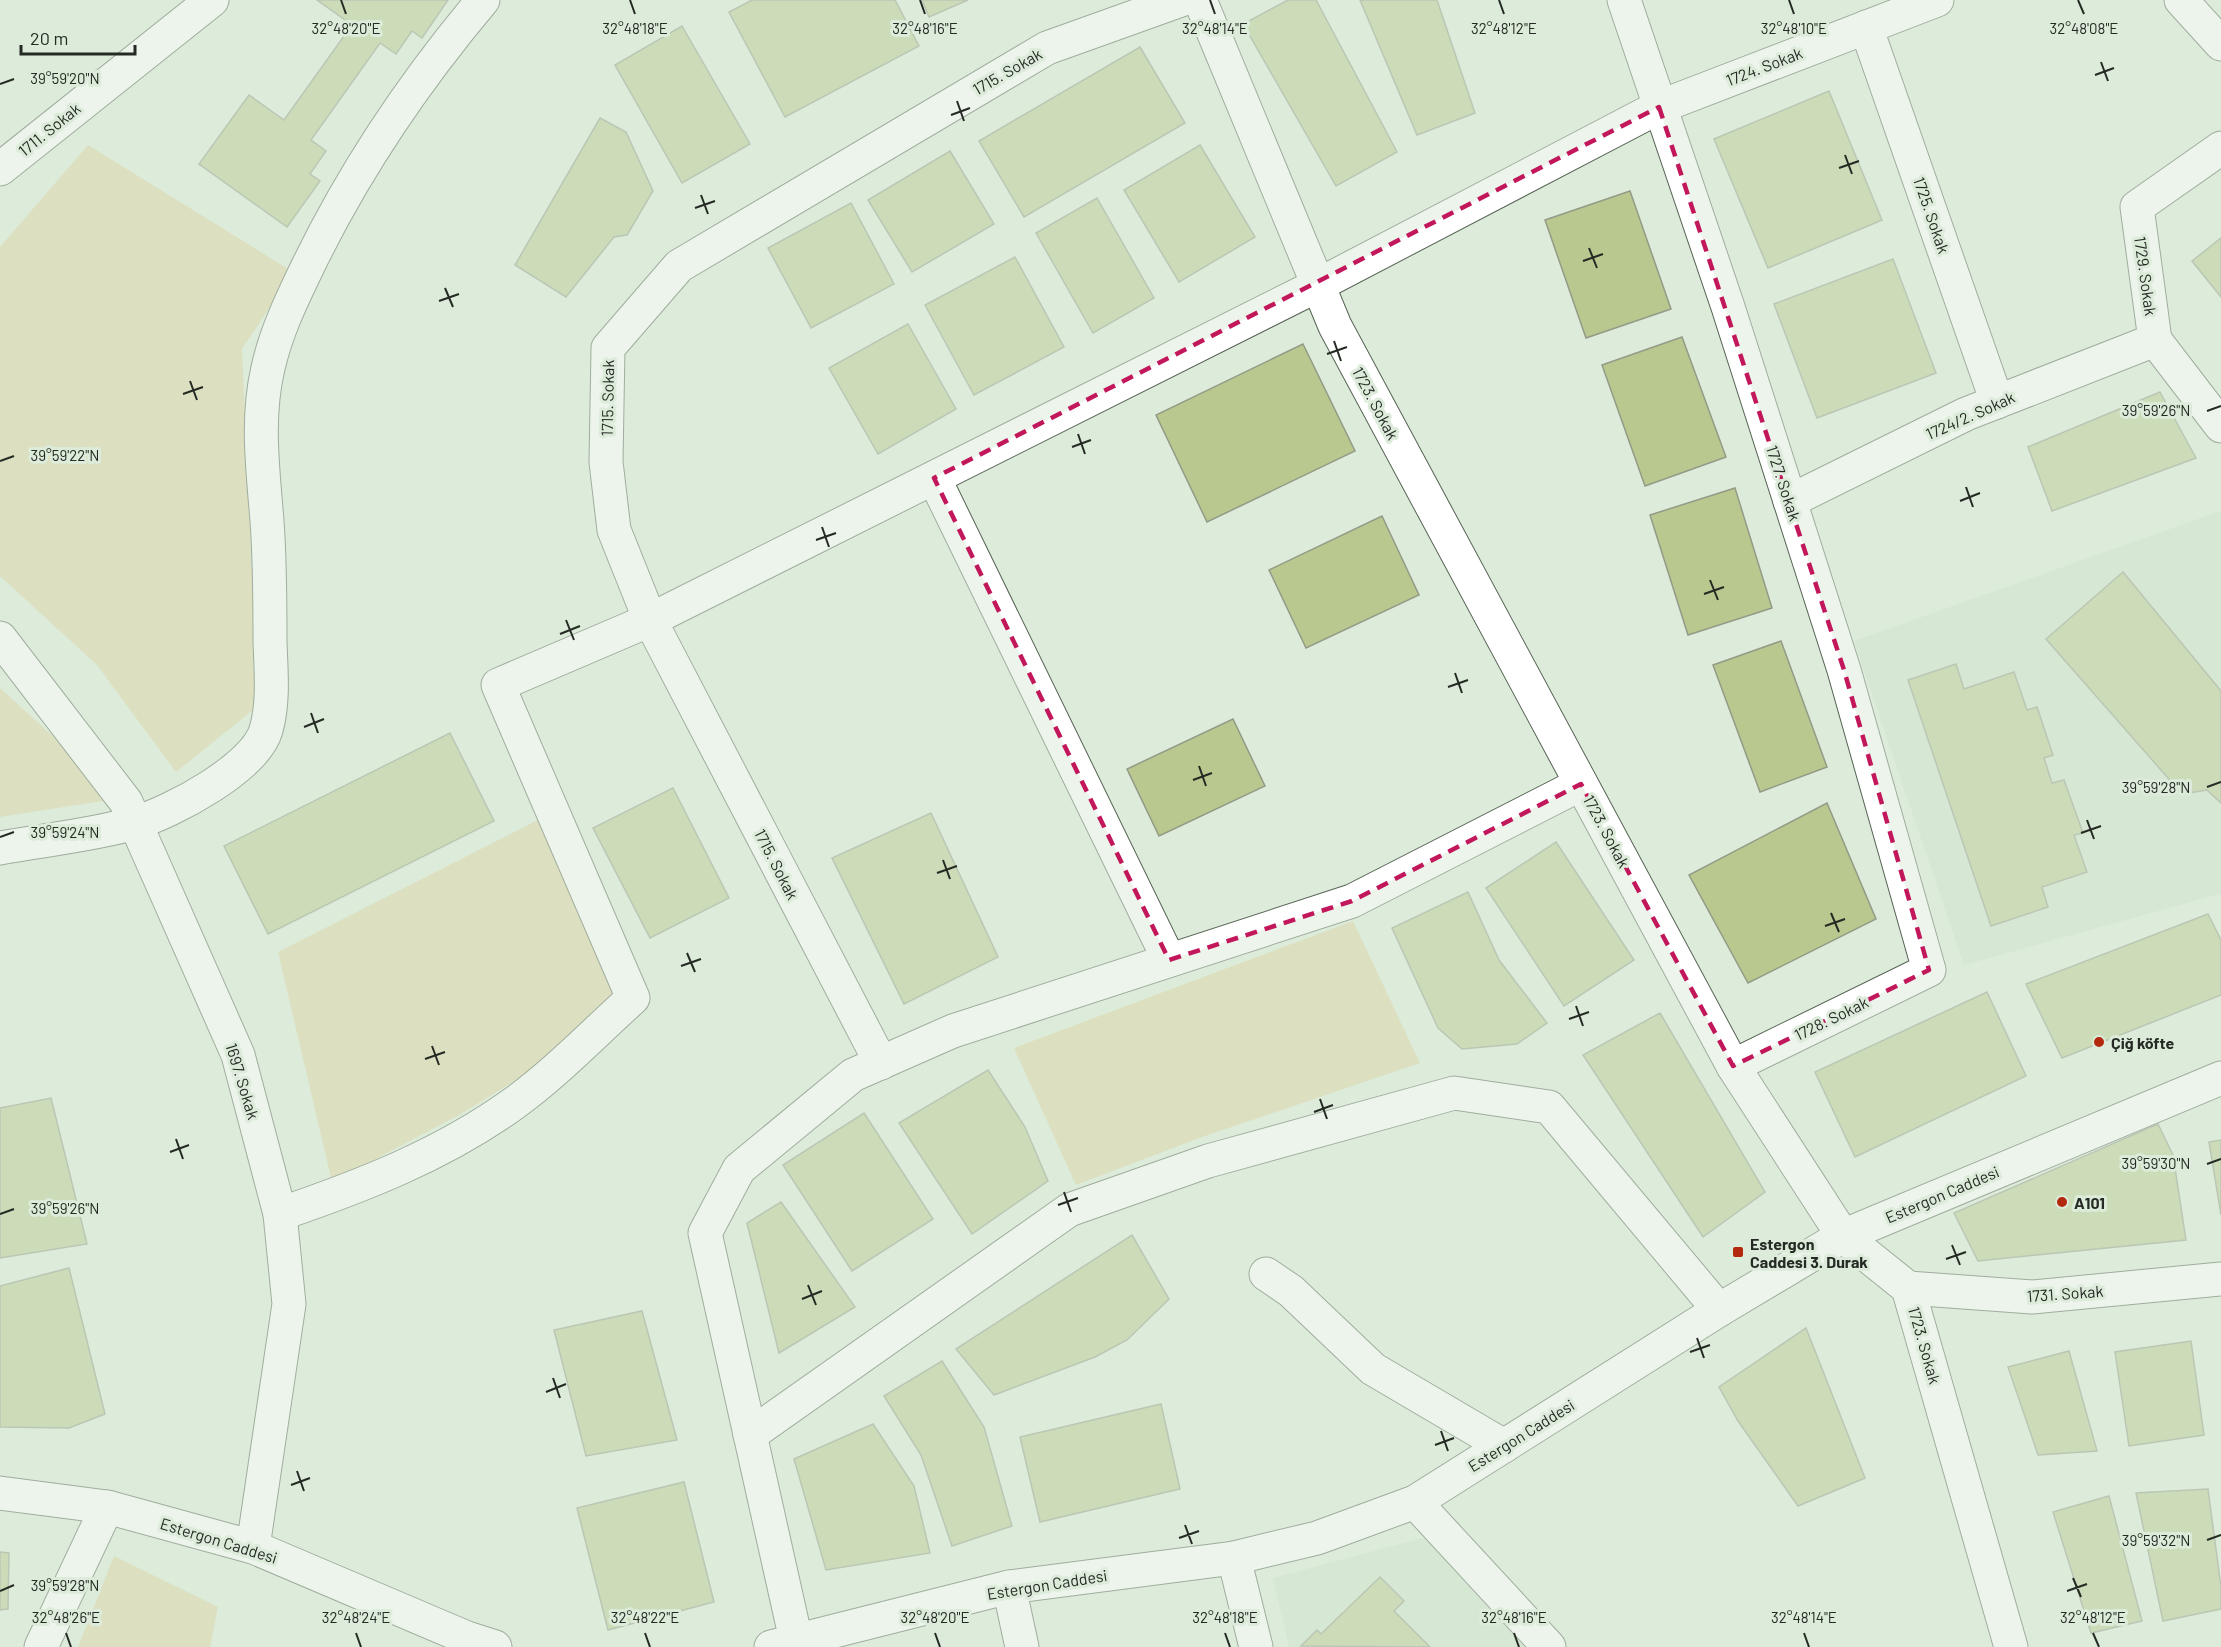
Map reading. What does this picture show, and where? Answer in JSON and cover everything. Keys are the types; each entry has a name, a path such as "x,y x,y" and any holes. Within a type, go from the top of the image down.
{"street":[{"name":"1711. Sokak","path":"0,169 212,0"},
{"path":"0,848 135,823 228,776 252,755 266,732 272,700 269,546 261,432 262,400 271,357 291,302 326,230 366,159 404,102 483,0"},
{"name":"1715. Sokak","path":"881,1063 650,620 614,530 606,462 608,348 679,266 1047,48 1181,0"},
{"name":"1723. Sokak","path":"1200,0 1335,326 1734,1066 1843,1236 1908,1288 2011,1647"},
{"name":"1727. Sokak","path":"1624,0 1728,307 1844,670 1929,970"},
{"name":"1724. Sokak","path":"280,1214 365,1185 423,1158 470,1132 514,1103 633,998 498,685 650,620 1318,285 1659,107 1937,0"},
{"path":"2181,0 2221,44"},
{"name":"1725. Sokak","path":"1866,27 1998,402"},
{"name":"1729. Sokak","path":"2221,148 2137,207 2155,340 2221,426"},
{"name":"1724/2. Sokak","path":"1790,501 1966,414 2155,340"},
{"path":"934,478 1168,960"},
{"name":"1697. Sokak","path":"0,638 126,802 238,1054 280,1214 289,1304 253,1547"},
{"path":"783,1644 750,1435 705,1233 739,1169 853,1075 953,1031 1352,901 1581,784"},
{"name":"1728. Sokak","path":"1734,1066 1929,970"},
{"name":"Estergon Caddesi","path":"783,1644 1009,1587 1234,1558 1317,1538 1415,1502 1719,1310 1843,1236 2221,1078"},
{"path":"750,1435 1069,1210 1208,1161 1454,1093 1549,1107 1719,1310"},
{"path":"1266,1274 1291,1292 1373,1369 1504,1446"},
{"name":"1731. Sokak","path":"1908,1288 2032,1297 2221,1279"},
{"name":"Estergon Caddesi","path":"0,1493 107,1507 253,1547 467,1638 495,1647"},
{"path":"1415,1502 1549,1647"},
{"path":"41,1647 107,1507"},
{"path":"1234,1558 1256,1647"},
{"path":"1009,1587 1022,1647"}],"highlighted area":[{"path":"1659,107 1844,670 1929,970 1733,1066 1581,784 1352,901 1169,960 934,478"}],"shaded area":[{"path":"88,145 293,272 242,349 258,706 176,772 97,665 0,576 0,247"},
{"path":"2221,511 2221,896 2219,894 1964,965 1854,641"},
{"path":"0,688 121,798 0,817"},
{"path":"538,820 626,992 580,1040 461,1114 332,1182 278,952"},
{"path":"1353,921 1420,1063 1202,1137 1076,1185 1014,1048"},
{"path":"1430,1536 1530,1647 1289,1647 1273,1578"},
{"path":"114,1556 218,1607 210,1647 78,1647"}],"building":[{"path":"317,0 448,0 422,38 412,31 396,54 380,43 311,140 326,151 310,174 320,181 287,227 199,164 249,95 284,120 352,25"},
{"path":"752,0 895,0 919,46 785,117 729,12"},
{"path":"922,0 968,0 929,17"},
{"path":"1288,0 1316,0 1397,152 1336,186 1243,24"},
{"path":"1360,0 1437,0 1475,113 1417,135"},
{"path":"682,26 750,144 682,183 615,65"},
{"path":"1140,47 1185,123 1024,217 979,141"},
{"path":"1829,91 1882,220 1768,268 1714,139"},
{"path":"600,118 626,132 653,191 627,235 614,237 566,297 515,265"},
{"path":"1200,145 1255,237 1179,282 1124,190"},
{"path":"950,151 994,224 912,272 868,200"},
{"path":"1630,191 1671,309 1586,338 1545,220"},
{"path":"1097,198 1154,298 1093,333 1036,233"},
{"path":"851,203 894,284 811,328 768,248"},
{"path":"2221,238 2221,297 2192,261"},
{"path":"1015,257 1064,347 974,395 925,305"},
{"path":"1893,259 1936,373 1817,418 1774,304"},
{"path":"908,324 956,409 878,454 829,368"},
{"path":"1682,337 1726,457 1645,486 1602,365"},
{"path":"1303,344 1355,451 1207,522 1156,415"},
{"path":"2160,392 2196,458 2052,511 2028,447"},
{"path":"1735,488 1772,608 1688,635 1650,515"},
{"path":"1382,516 1419,595 1306,648 1269,570"},
{"path":"2123,572 2221,691 2221,803 2207,790 2182,794 2046,639"},
{"path":"1781,641 1827,767 1760,792 1713,665"},
{"path":"1956,664 1964,689 2014,672 2027,710 2037,707 2053,755 2044,758 2052,783 2064,780 2083,833 2074,835 2087,872 2042,887 2048,907 1991,926 1908,680"},
{"path":"1233,719 1265,786 1159,836 1127,769"},
{"path":"450,733 494,821 268,934 224,846"},
{"path":"673,788 729,898 650,938 593,828"},
{"path":"1827,803 1876,919 1748,983 1689,875"},
{"path":"931,813 998,957 904,1004 832,858"},
{"path":"1556,842 1634,960 1564,1006 1486,888"},
{"path":"1468,892 1499,960 1547,1023 1517,1044 1462,1049 1438,1028 1392,928"},
{"path":"2208,914 2221,940 2221,995 2062,1058 2026,984"},
{"path":"1987,992 2026,1076 1855,1157 1815,1072"},
{"path":"1660,1013 1765,1192 1703,1237 1583,1055"},
{"path":"988,1070 1025,1127 1048,1181 972,1234 899,1123"},
{"path":"51,1098 87,1244 0,1258 0,1108"},
{"path":"864,1113 933,1219 852,1271 783,1165"},
{"path":"2158,1124 2173,1155 2186,1240 1978,1261 1954,1213"},
{"path":"2221,1140 2221,1215 2209,1142"},
{"path":"781,1202 855,1307 779,1353 747,1223"},
{"path":"1132,1235 1169,1299 1127,1340 1095,1357 994,1395 956,1349"},
{"path":"69,1268 105,1414 69,1428 0,1427 0,1286"},
{"path":"642,1311 677,1440 586,1456 554,1330"},
{"path":"1806,1328 1865,1478 1798,1506 1738,1421 1719,1387"},
{"path":"2191,1341 2204,1435 2129,1446 2115,1352"},
{"path":"2069,1351 2097,1451 2038,1455 2008,1367"},
{"path":"942,1361 984,1427 1012,1526 952,1546 921,1455 884,1396"},
{"path":"1161,1404 1180,1489 1040,1522 1020,1437"},
{"path":"873,1424 914,1486 930,1553 826,1570 794,1459"},
{"path":"684,1482 714,1602 608,1630 577,1508"},
{"path":"2208,1489 2221,1587 2221,1609 2163,1621 2136,1493"},
{"path":"2109,1496 2142,1621 2091,1633 2053,1512"},
{"path":"0,1552 9,1553 8,1609 0,1610"},
{"path":"1380,1577 1404,1601 1394,1611 1430,1647 1301,1646 1317,1630 1321,1634"}],"place":[{"name":"Çiğ köfte","path":"2099,1042"},
{"name":"A101","path":"2062,1202"},
{"name":"Estergon Caddesi 3. Durak","path":"1738,1252"}]}
